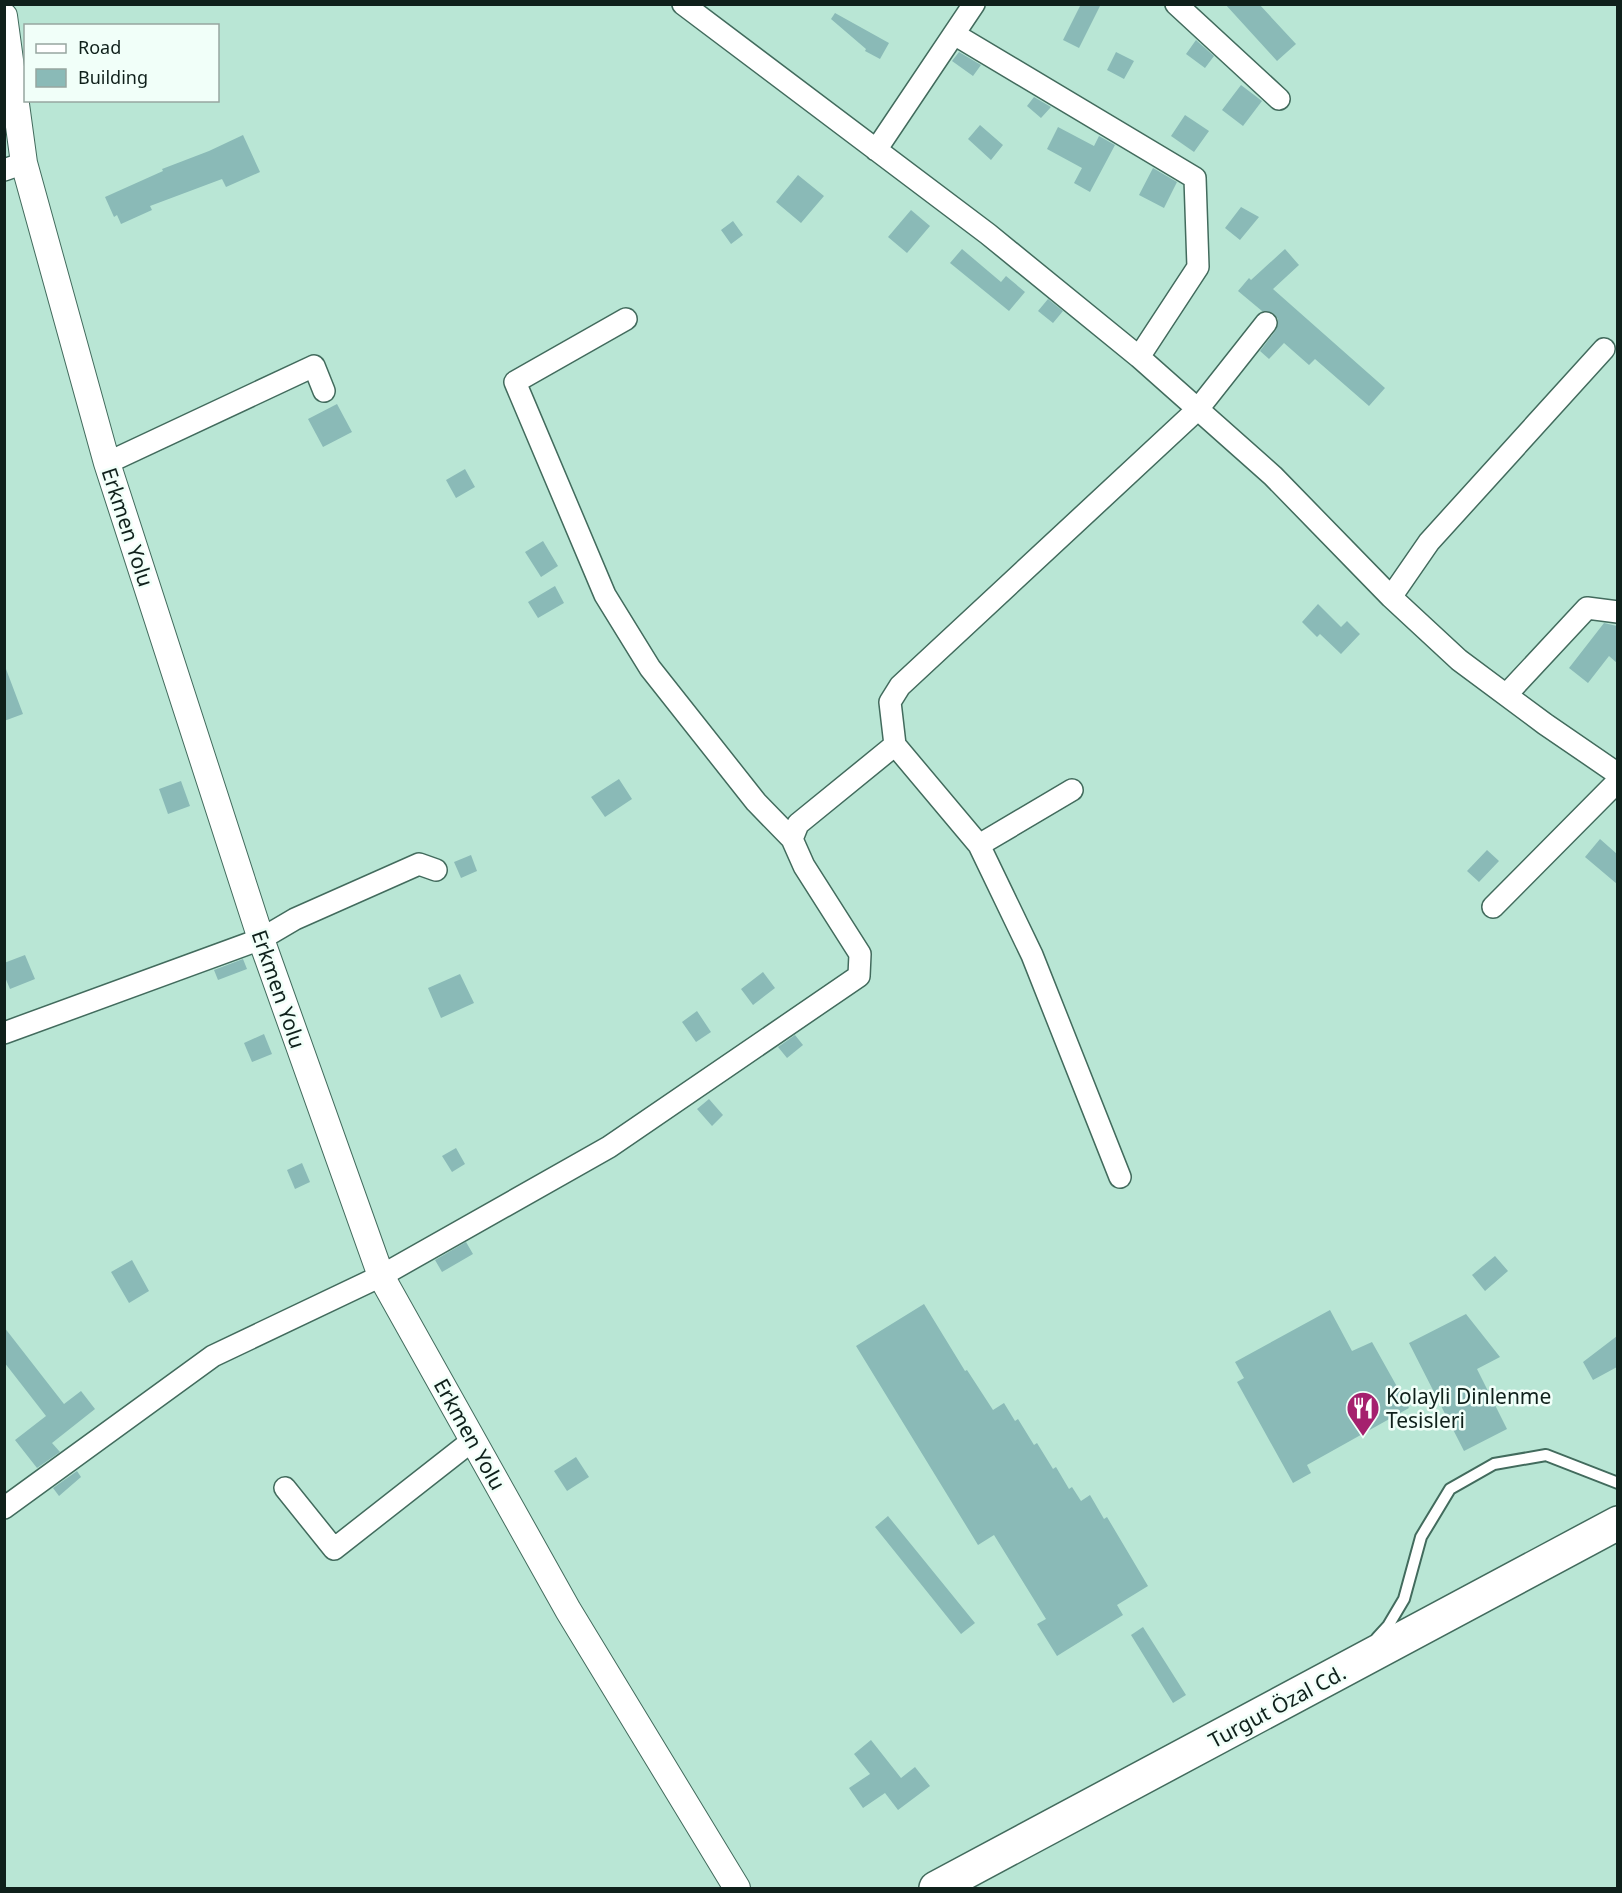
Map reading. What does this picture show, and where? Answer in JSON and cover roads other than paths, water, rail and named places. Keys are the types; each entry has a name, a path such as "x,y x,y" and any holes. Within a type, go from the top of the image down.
{"main road":[{"name":"Turgut Özal Cd.","path":"936,1888 1617,1523"}],"street":[{"path":"683,4 987,234 1139,357 1273,476 1391,597 1459,660 1617,774"},
{"path":"1176,4 1279,99"},
{"path":"876,150 954,34 967,7"},
{"name":"Erkmen Yolu","path":"4,16 14,167 261,939 381,1276 568,1610 737,1888"},
{"path":"954,34 1195,178 1198,267 1139,357"},
{"path":"4,1508 213,1356 381,1276 609,1147 859,976 860,954 804,866 792,839 756,802 650,668 604,595 515,382 626,319"},
{"path":"1120,1177 1032,955 979,845 895,745 890,702 900,686 1198,409 1266,323"},
{"path":"1391,597 1429,542 1604,350"},
{"path":"107,463 314,366 324,391"},
{"path":"1506,695 1587,608 1617,612"},
{"path":"792,839 798,824 895,745"},
{"path":"1493,907 1617,781"},
{"path":"979,845 1072,790"},
{"path":"4,1033 261,939 295,919 419,864 436,870"},
{"path":"285,1488 334,1549 473,1440"}],"lane":[{"path":"1353,1665 1388,1626 1404,1599 1421,1537 1450,1489 1494,1464 1546,1455 1617,1483"}],"place":[{"name":"Kolayli Dinlenme Tesisleri","path":"1363,1437"}]}
